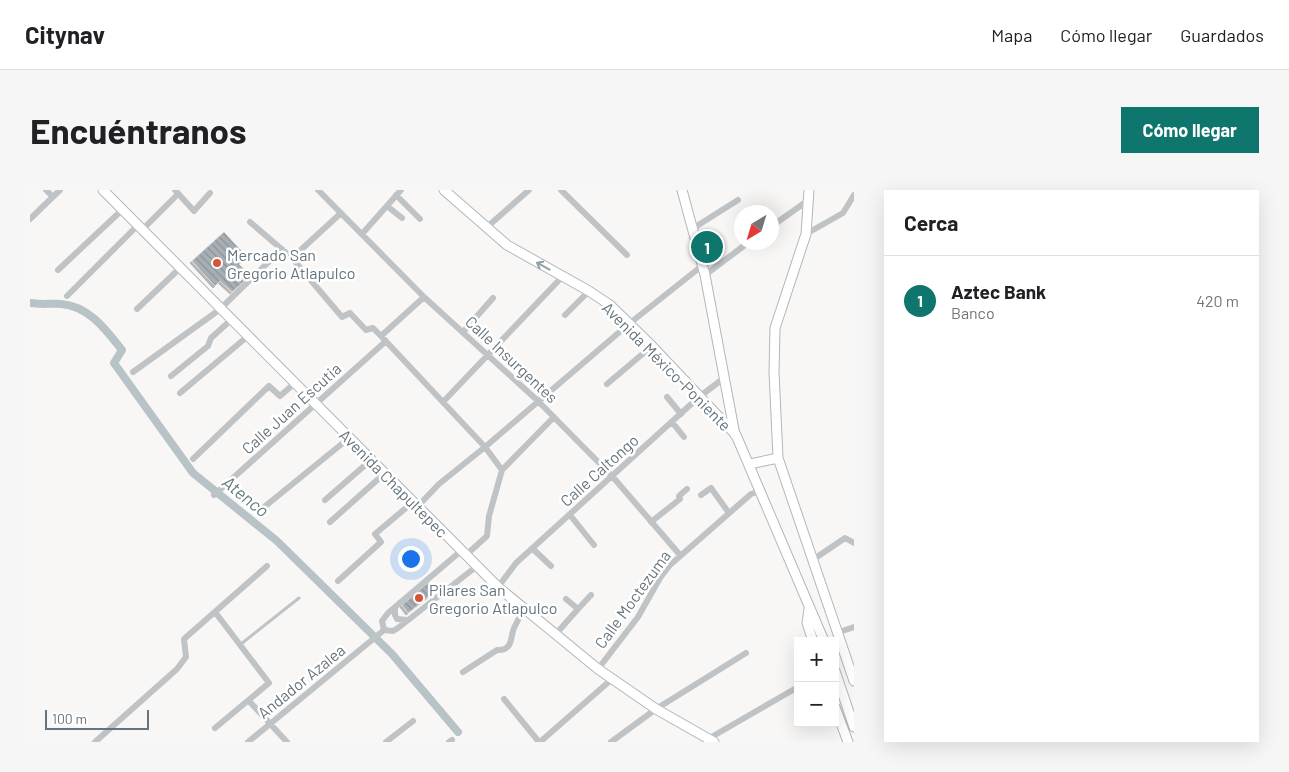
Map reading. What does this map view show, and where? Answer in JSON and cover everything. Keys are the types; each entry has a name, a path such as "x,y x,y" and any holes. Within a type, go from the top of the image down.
{"main road":[{"name":"Avenida Chapultepec","path":"103,190 220,310 463,553 523,610 598,669 656,710 711,740"},
{"name":"Avenida México-Poniente","path":"444,190 486,228 519,254 589,291 610,305 630,323 736,436 750,464 809,609 816,619 823,637"},
{"path":"682,190 704,270 736,436"},
{"path":"809,194 806,234 775,328 774,372 778,458 853,676"},
{"path":"750,464 778,458"},
{"name":"Avenida México-Poniente","path":"809,609 807,623 812,637"},
{"path":"839,682 854,727"},
{"path":"839,718 848,742"}],"street":[{"path":"46,190 53,197"},
{"path":"30,219 60,190"},
{"name":"Calle Insurgentes","path":"318,190 424,297 554,417 612,476 680,555"},
{"path":"486,228 529,190"},
{"path":"561,190 627,256"},
{"path":"67,296 177,192 194,211 210,193"},
{"path":"362,234 399,193 420,219"},
{"path":"779,220 809,194"},
{"path":"806,234 843,213 854,195"},
{"path":"692,229 738,200"},
{"path":"387,206 402,218"},
{"path":"58,270 122,210"},
{"path":"292,258 341,213"},
{"path":"250,222 292,258 342,317 350,312 366,330 373,328 384,338 485,447 502,470"},
{"path":"134,372 220,310 282,249"},
{"path":"338,580 382,542 375,534 485,447 630,323 704,270 736,250"},
{"path":"137,309 179,268"},
{"path":"443,402 489,356 562,277"},
{"path":"565,315 589,291"},
{"name":"Calle Juan Escutia","path":"214,495 316,404 424,297"},
{"path":"463,332 493,298"},
{"path":"171,376 208,346 211,338 231,320"},
{"path":"180,393 248,336"},
{"path":"607,384 652,346"},
{"name":"Calle Caltongo","path":"498,587 510,570 699,397 724,378"},
{"path":"193,460 268,387 270,386 280,396 295,383"},
{"path":"667,398 681,414"},
{"path":"477,566 393,631 384,630 382,621 395,607 487,536 489,516 502,470 554,417"},
{"path":"672,422 684,437"},
{"path":"258,512 349,438"},
{"path":"325,500 371,460"},
{"path":"330,522 385,474"},
{"path":"701,495 711,488 729,513"},
{"path":"651,522 680,499 679,496 687,489"},
{"name":"Calle Moctezuma","path":"598,669 638,617 660,578 680,555 751,494 761,491"},
{"path":"570,515 594,545"},
{"path":"814,559 845,538 854,543"},
{"path":"534,549 551,566"},
{"path":"95,742 177,669 186,657 184,639 267,566"},
{"path":"555,636 591,595"},
{"path":"566,599 578,609"},
{"path":"395,607 394,615 402,622 408,620"},
{"path":"463,672 497,650 508,648 523,610"},
{"path":"215,612 269,683 215,728"},
{"path":"839,632 854,627"},
{"name":"Andador Azalea","path":"248,742 384,630"},
{"path":"611,742 656,710 746,653"},
{"path":"504,699 540,742 612,679"},
{"path":"711,740 794,689"},
{"path":"249,701 287,742"},
{"path":"386,742 413,721"}],"lane":[{"path":"241,645 299,598"}],"building":[{"name":"Mercado San Gregorio Atlapulco","path":"224,232 247,257 239,264 250,276 232,292 220,281 215,286 192,261"},
{"path":"710,243 711,246 704,251 703,247"},
{"path":"429,582 436,591 408,613 402,605"}],"waterway":[{"name":"Atenco","path":"30,303 71,306 88,314 103,327 122,350 114,363 193,473 277,541 392,654 458,732"}],"place":[{"name":"Aztec Bank","path":"707,247"},
{"name":"Mercado San Gregorio Atlapulco","path":"217,263"},
{"name":"Pilares San Gregorio Atlapulco","path":"419,598"}]}
